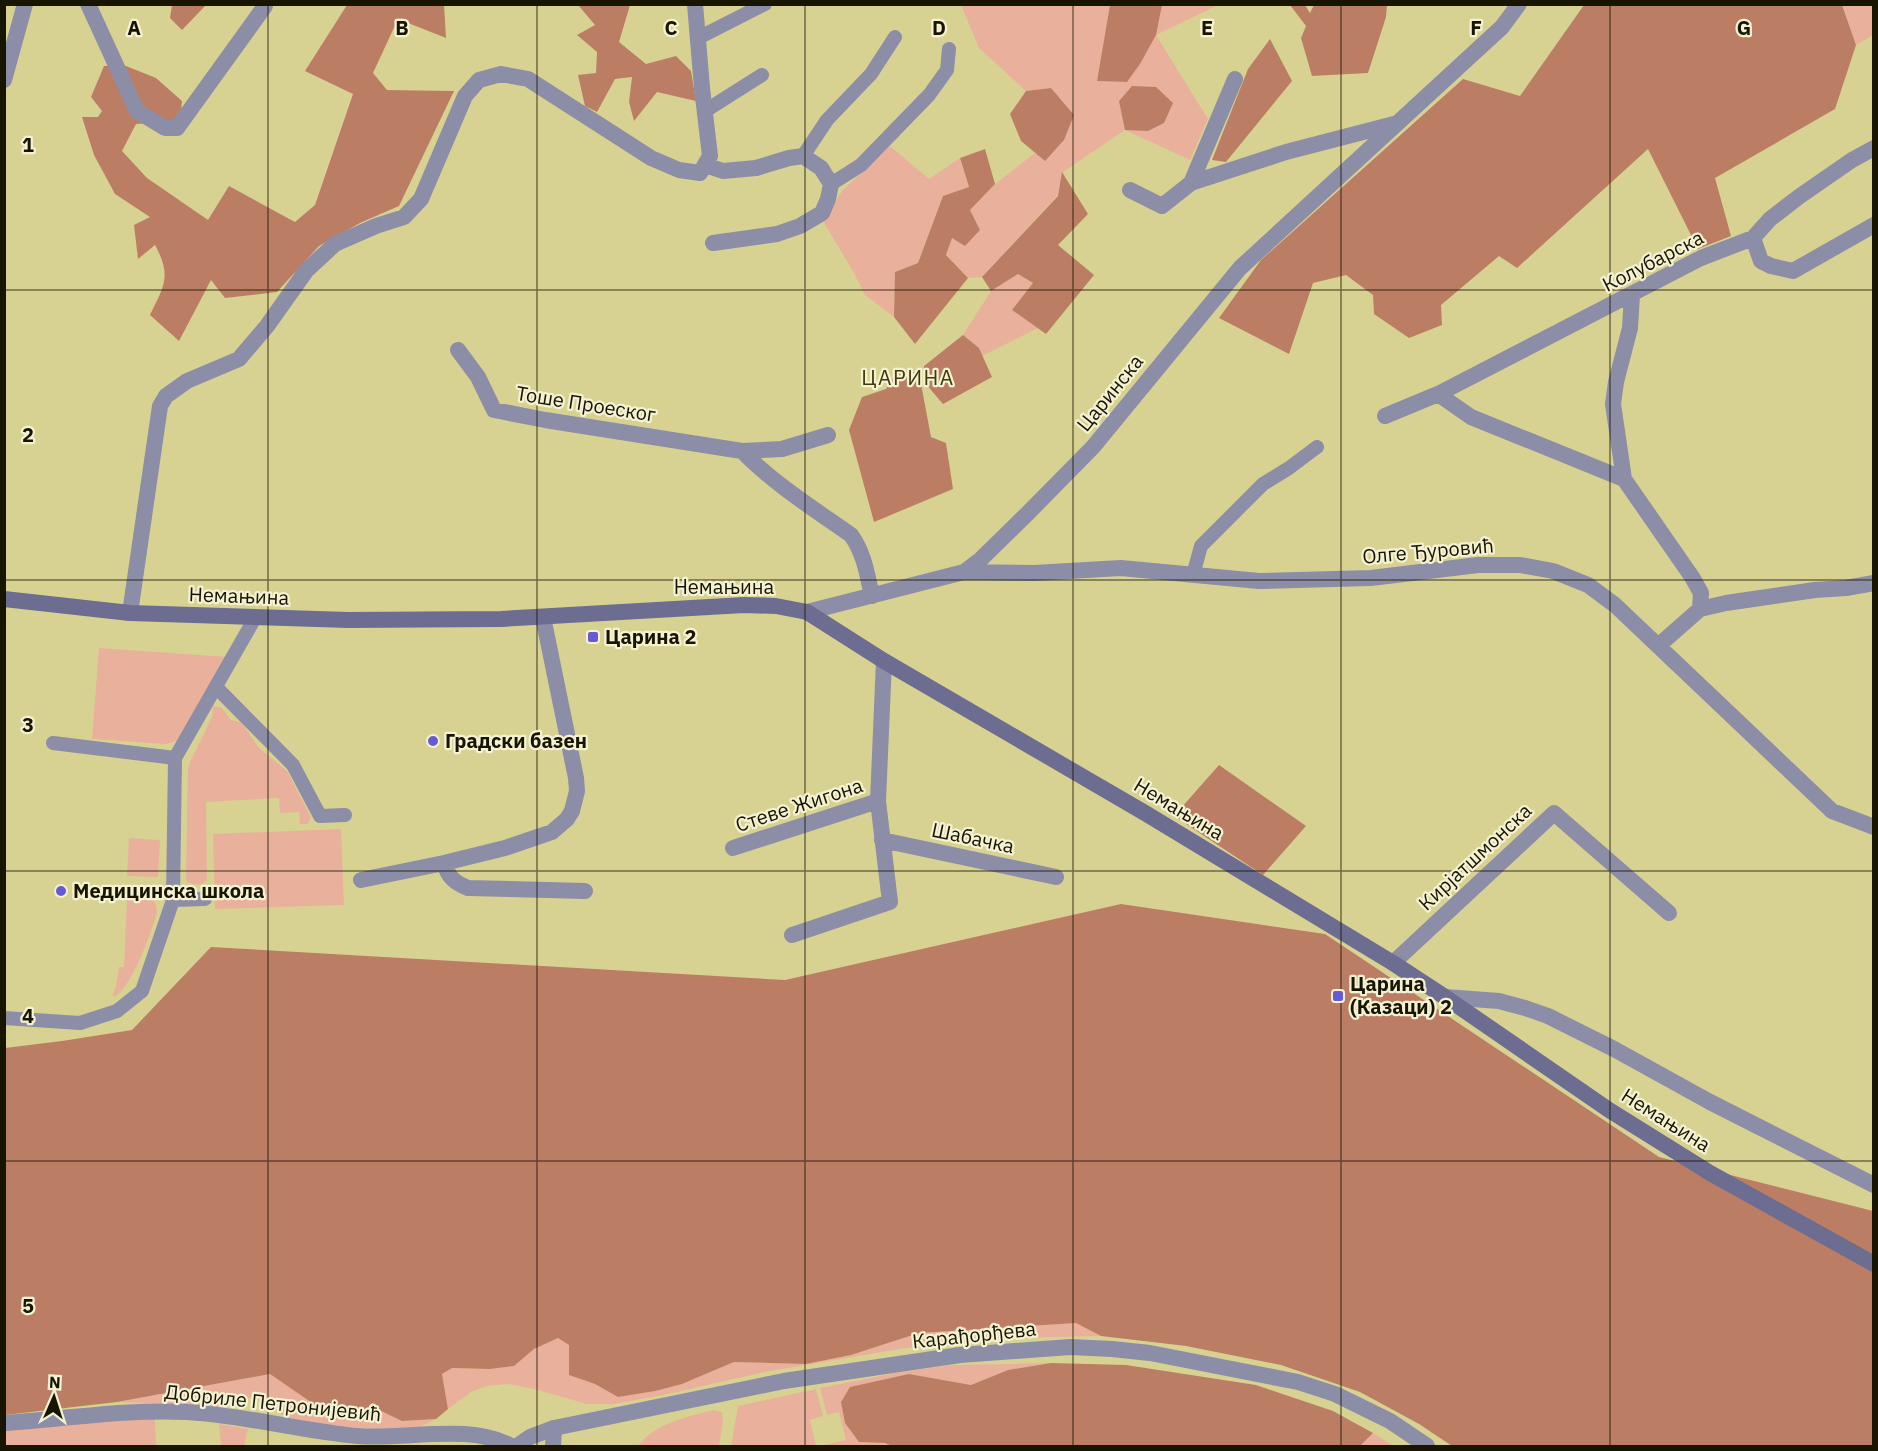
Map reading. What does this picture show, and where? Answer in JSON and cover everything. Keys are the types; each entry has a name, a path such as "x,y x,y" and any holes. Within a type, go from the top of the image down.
{"main road":[{"name":"Немањина","path":"4,599 130,613 255,618 432,620 543,617 744,604 776,606 807,612 884,661 1145,813 1393,963 1609,1110 1710,1173 1874,1264"}],"street":[{"path":"4,80 25,4"},
{"path":"88,4 137,111 165,128 177,128 265,6"},
{"path":"130,613 160,406 166,396 187,381 239,359 267,326 306,271 335,244 376,226 404,217 421,200 465,96 479,80 501,74 528,79 651,158 679,170 700,173 710,156 695,4"},
{"name":"Царинска","path":"807,612 964,572 981,559 1093,447 1240,268 1502,27 1519,4"},
{"name":"Царинска","path":"1191,183 1235,79"},
{"name":"Царинска","path":"1130,190 1162,206 1191,183 1286,152 1398,123"},
{"name":"Колубарска","path":"1386,416 1438,394 1701,258 1753,238 1770,219 1800,196 1852,160 1874,148"},
{"path":"705,165 723,171 756,168 803,156 821,168 831,184 828,200 822,213 800,226 777,234 713,243"},
{"path":"1753,238 1761,261 1770,266 1793,271 1874,225"},
{"path":"1632,295 1630,328 1616,382 1613,404 1624,479 1701,593 1701,609"},
{"name":"Тоше Проеског","path":"458,350 478,377 494,410 742,451 783,449 828,435"},
{"path":"1438,394 1471,417 1624,479"},
{"path":"742,451 754,464 791,493 851,535 863,558 872,596"},
{"name":"Олге Ђуровић","path":"964,572 1034,573 1121,568 1259,581 1371,578 1478,565 1520,565 1553,571 1588,585 1615,605 1832,811 1874,826"},
{"path":"1658,646 1701,609 1726,603 1874,583"},
{"path":"361,880 505,848 552,832 567,819 572,811 577,791 576,778 543,617"},
{"path":"792,935 890,902 878,801 884,661"},
{"name":"Стеве Жигона","path":"733,848 878,801"},
{"name":"Кирјатшмонска","path":"1393,963 1554,813 1669,913"},
{"name":"Шабачка","path":"882,840 1056,877"},
{"path":"444,862 451,879 468,888 585,891"},
{"name":"Немањина","path":"1445,997 1499,1001 1548,1016 1710,1102 1872,1182"},
{"name":"Карађорђева","path":"517,1446 530,1437 554,1428 784,1381 960,1354 1070,1347 1150,1353 1298,1382 1335,1394 1390,1421 1427,1446"},
{"name":"Добриле Петронијевић","path":"4,1423 135,1411 188,1412 357,1436 463,1440 491,1438 511,1446"},
{"path":"552,1446 554,1428"}],"lane":[{"path":"698,38 765,4"},
{"path":"803,156 827,120 871,74 895,37"},
{"path":"831,184 861,165 929,95 947,70 949,49"},
{"path":"705,111 762,75"},
{"path":"1193,575 1201,546 1263,484 1317,447"},
{"path":"4,1017 80,1023 117,1011 142,991 173,900 175,758 255,618"},
{"path":"216,687 293,765 320,816 345,815"},
{"path":"53,743 175,758"},
{"path":"173,900 205,899"}],"shaded area":[{"path":"172,4 206,5 182,30 170,18"},
{"path":"347,5 444,5 446,38 398,19 373,73 387,90 454,91 399,206 360,223 319,246 277,292 225,298 211,280 179,341 150,315 162,288 165,273 155,245 138,259 134,225 150,217 115,194 94,155 82,117 98,117 102,111 91,97 104,66 126,66 156,78 182,101 180,121 136,124 122,151 147,178 208,220 229,186 295,222 315,205 353,94 305,71"},
{"path":"578,5 630,5 619,42 646,64 676,56 691,71 696,101 657,92 634,121 629,102 632,77 615,79 597,112 585,106 578,75 596,73 597,52 577,35 595,25"},
{"path":"961,5 1110,5 1097,81 1127,82 1145,55 1154,36 1161,5 1218,5 1156,35 1208,119 1190,160 1125,130 1063,172 1058,195 982,277 968,278 946,255 952,237 980,230 970,210 995,184 1035,153 1044,160 1051,88 1026,91 979,48"},
{"path":"1110,5 1162,5 1156,35 1127,82 1097,81"},
{"path":"1290,5 1305,5 1310,13 1314,5 1387,5 1386,17 1368,73 1312,76 1301,38 1306,26"},
{"path":"1584,5 1842,5 1856,45 1835,109 1715,178 1731,236 1698,249 1648,149 1517,268 1499,256 1441,305 1442,325 1409,338 1374,314 1373,295 1346,275 1313,283 1289,354 1219,318 1261,260 1463,79 1520,96"},
{"path":"1842,5 1873,5 1873,35 1856,45"},
{"path":"1270,39 1292,81 1226,162 1212,160 1248,69"},
{"path":"1132,86 1156,87 1173,103 1164,123 1148,131 1125,130 1119,101"},
{"path":"1051,88 1074,115 1064,140 1045,161 1021,141 1010,114 1026,91"},
{"path":"890,146 929,179 960,158 969,188 943,196 918,263 895,272 894,317 865,295 823,221 842,191"},
{"path":"985,149 995,184 970,210 980,230 965,246 952,238 946,255 968,278 915,344 894,317 895,272 918,263 943,196 969,187 960,158"},
{"path":"1062,172 1088,214 1058,245 1094,275 1046,334 1012,310 1033,283 1018,274 991,291 982,277 1058,196"},
{"path":"1018,274 1033,283 1012,310 1038,328 982,356 979,348 963,335 991,291"},
{"path":"963,335 979,348 992,377 943,404 925,383 924,366"},
{"path":"898,370 919,373 931,437 946,443 953,489 874,522 849,430 862,397 886,389"},
{"path":"99,648 228,657 180,738 174,742 165,744 92,739"},
{"path":"213,706 222,708 231,720 242,723 259,748 287,771 311,817 308,824 300,824 299,812 280,813 279,798 206,802 207,879 201,884 195,884 187,882 186,878 188,769 212,717"},
{"path":"1219,765 1306,826 1263,875 1174,816"},
{"path":"341,829 344,905 215,909 213,834"},
{"path":"129,838 160,840 158,877 127,876"},
{"path":"127,899 153,900 157,913 135,969 123,989 116,996 112,996 119,967 124,967"},
{"path":"1121,904 1325,934 1659,1157 1873,1211 1873,1446 1452,1446 1419,1424 1360,1392 1281,1365 1186,1346 1101,1336 1076,1323 919,1333 851,1355 806,1364 734,1362 682,1384 618,1397 595,1384 569,1375 569,1345 558,1338 534,1349 514,1366 490,1369 452,1368 442,1374 448,1409 436,1419 402,1421 379,1410 352,1413 318,1407 270,1374 117,1402 5,1415 5,1048 132,1030 211,947 785,980"},
{"path":"1077,1323 1101,1336 1005,1338 906,1348 770,1371 614,1404 587,1404 508,1384 487,1386 471,1392 448,1409 442,1374 452,1368 490,1369 514,1366 534,1349 558,1338 569,1345 569,1375 595,1384 619,1397 682,1384 734,1362 806,1364 851,1355 919,1333"},
{"path":"1051,1363 1008,1370 971,1385 909,1374 859,1442 885,1443 892,1446 821,1446 846,1440 839,1412 827,1415 820,1388 950,1365"},
{"path":"1051,1363 1126,1365 1256,1385 1333,1411 1373,1433 1361,1445 1344,1446 892,1446 885,1443 859,1442 845,1423 841,1402 850,1387 909,1374 971,1385 1008,1370"},
{"path":"270,1374 319,1407 352,1413 379,1410 402,1421 436,1419 417,1428 396,1430 334,1426 287,1418 252,1397 225,1407 211,1408 117,1402"},
{"path":"816,1389 823,1416 810,1420 816,1446 731,1446 738,1406"},
{"path":"714,1410 722,1412 723,1422 719,1446 638,1446 662,1426"},
{"path":"138,1418 155,1419 156,1446 5,1446 5,1430"},
{"path":"219,1424 248,1429 244,1446 221,1446"},
{"path":"1373,1433 1394,1446 1344,1446 1361,1445"}],"place":[{"name":"Царина 2","path":"593,637"},
{"name":"Градски базен","path":"433,741"},
{"name":"Медицинска школа","path":"61,891"},
{"name":"Царина (Казаци) 2","path":"1338,996"}],"district":[{"name":"ЦАРИНА","path":"908,378"}]}
